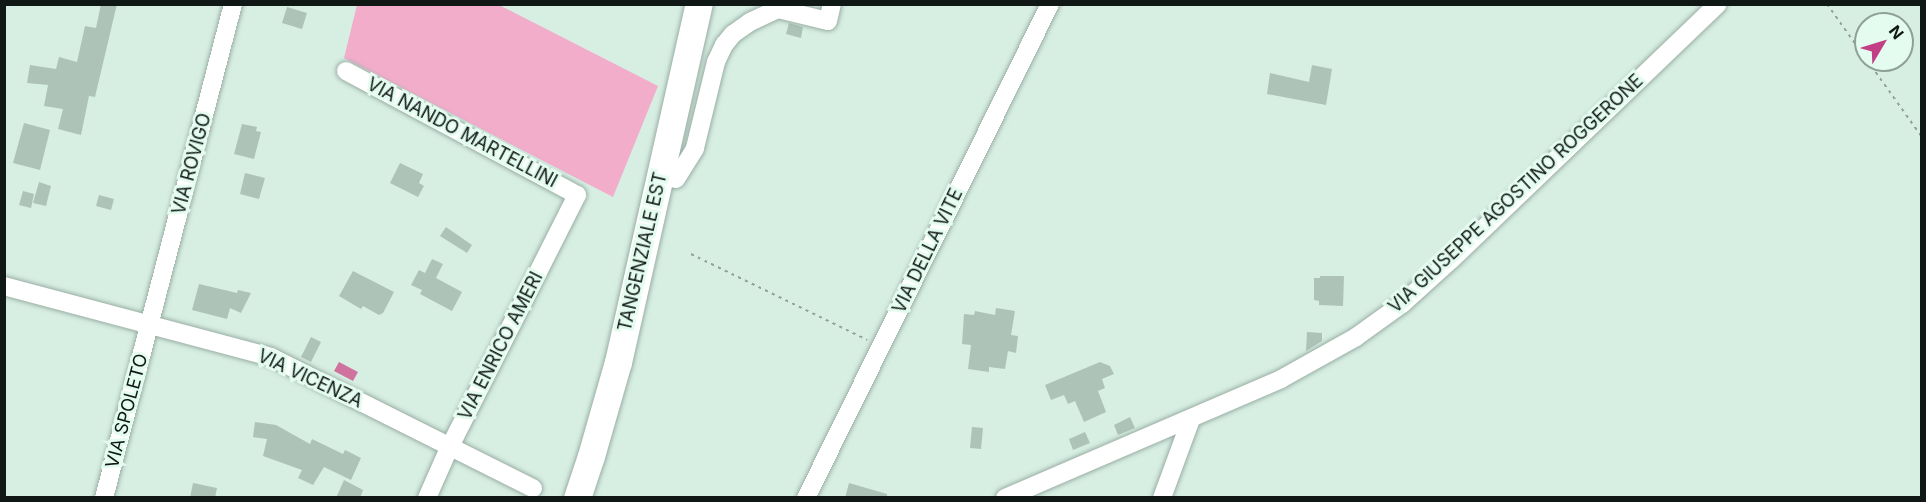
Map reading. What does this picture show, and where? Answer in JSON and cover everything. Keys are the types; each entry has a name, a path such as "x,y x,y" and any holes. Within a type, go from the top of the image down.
{"highway":[{"name":"TANGENZIALE EST","path":"595,498 611,453 636,353 699,4"},
{"name":"TANGENZIALE EST","path":"577,498 618,362 716,4"}],"street":[{"name":"VIA ROVIGO","path":"150,324 233,4"},
{"path":"668,177 659,128 687,20 688,4"},
{"path":"668,177 695,148 716,62 732,34 778,7 828,21 832,4"},
{"name":"VIA DELLA VITE","path":"806,498 1050,4"},
{"name":"VIA GIUSEPPE AGOSTINO ROGGERONE","path":"1005,498 1281,379 1356,337 1402,304 1718,4"},
{"name":"VIA NANDO MARTELLINI","path":"346,71 577,195"},
{"name":"VIA ENRICO AMERI","path":"428,498 450,446 577,195"},
{"name":"VIA VICENZA","path":"4,286 271,357 533,488"},
{"name":"VIA SPOLETO","path":"104,498 150,324"},
{"path":"1162,498 1191,419"}],"path":[{"path":"1827,4 1854,43"},
{"path":"1875,72 1922,137"},
{"path":"691,254 881,346"}],"shaded area":[{"path":"357,5 499,5 658,86 613,197 344,58"},
{"path":"339,362 358,372 353,381 334,371"}],"building":[{"path":"101,4 117,4 95,97 89,96 81,135 58,129 63,109 44,106 48,85 27,83 30,65 56,69 59,57 77,62 85,26 96,28"},
{"path":"287,7 307,13 302,29 282,23"},
{"path":"789,23 803,27 801,38 786,34"},
{"path":"1312,65 1332,69 1326,105 1267,94 1270,73 1309,82"},
{"path":"24,123 50,130 40,170 13,163"},
{"path":"242,124 257,127 256,131 261,132 254,159 234,154"},
{"path":"400,163 423,174 419,183 424,186 418,197 390,183"},
{"path":"245,173 265,178 259,199 240,194"},
{"path":"39,182 51,186 46,206 33,203"},
{"path":"23,191 34,194 31,208 19,205"},
{"path":"99,195 114,199 111,210 96,206"},
{"path":"446,227 472,245 467,253 440,236"},
{"path":"432,259 443,264 436,278 462,292 452,311 420,294 422,290 411,285 419,270 425,273"},
{"path":"353,271 394,292 383,313 379,315 363,306 361,309 339,296"},
{"path":"1320,276 1344,276 1343,306 1319,305 1319,301 1314,300 1314,278 1320,278"},
{"path":"199,284 237,293 238,290 251,293 241,313 230,308 227,319 192,310"},
{"path":"996,308 1015,311 1011,335 1018,336 1016,353 1008,351 1005,369 989,367 989,372 968,369 971,345 962,344 964,314 974,315 975,311 995,315"},
{"path":"1307,332 1322,333 1322,341 1306,351"},
{"path":"311,337 321,342 311,362 301,357"},
{"path":"1100,362 1110,366 1114,374 1102,379 1105,388 1098,391 1106,412 1084,422 1075,401 1068,404 1064,395 1051,400 1045,385"},
{"path":"1130,417 1135,428 1118,435 1114,425"},
{"path":"255,422 276,425 310,444 312,439 343,454 345,450 361,458 351,480 324,467 313,485 298,478 302,470 263,456 267,439 253,437"},
{"path":"972,427 983,428 981,449 970,448"},
{"path":"1085,432 1090,443 1073,450 1069,439"},
{"path":"344,480 363,490 360,498 336,498"},
{"path":"193,483 217,488 215,498 190,498"},
{"path":"849,483 887,494 887,498 845,498"}]}
